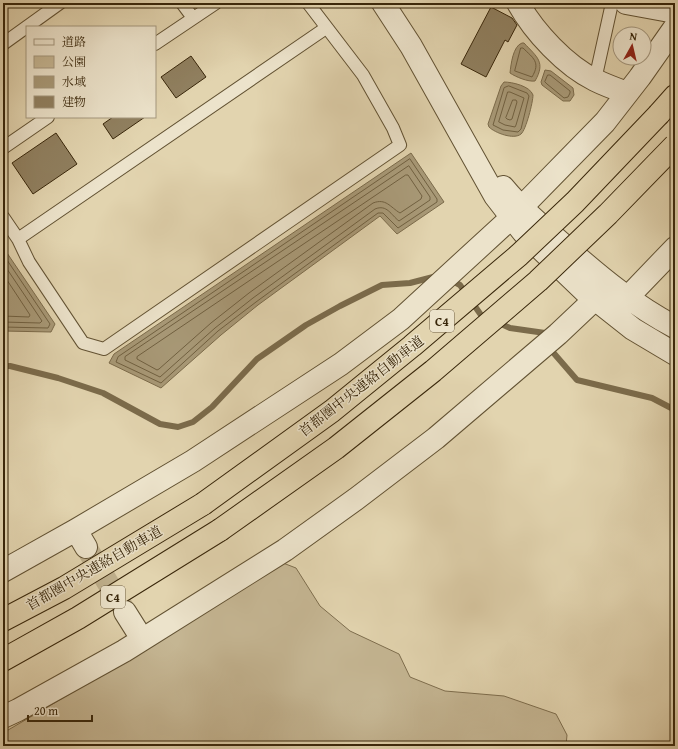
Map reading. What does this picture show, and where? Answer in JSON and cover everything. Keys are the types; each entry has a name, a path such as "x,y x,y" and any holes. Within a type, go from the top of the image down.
{"highway":[{"name":"首都圏中央連絡自動車道","path":"3,620 64,588 203,504 332,411 412,346 519,255 575,202 675,96"},
{"name":"C4","path":"3,660 78,618 220,530 336,448 433,371 538,281 608,214 675,145"}],"street":[{"path":"383,3 411,46 448,110 516,213 523,232 594,300 595,299 633,329 675,354"},
{"path":"518,3 532,25 557,52 578,70 595,80 627,93"},
{"path":"626,3 675,12"},
{"path":"3,571 81,539 193,461 342,364 401,318 516,213 604,122 640,78 675,27"},
{"path":"516,213 627,298 675,327"},
{"path":"627,298 675,248"},
{"path":"3,717 124,651 285,550 356,499 442,433 558,334 594,300"},
{"path":"125,612 142,639"}],"lane":[{"path":"28,26 60,3"},
{"path":"182,3 193,18"},
{"path":"156,43 216,3"},
{"path":"3,217 18,239 29,262 83,343 104,349 400,145 393,128 363,76 308,3"},
{"path":"595,80 612,3"},
{"path":"3,44 26,27"},
{"path":"18,239 326,28"},
{"path":"3,148 47,118"}],"green space":[{"path":"283,563 296,568 320,606 350,631 399,654 410,677 445,691 504,696 556,714 567,735 566,746 3,746 3,733 121,664"}],"water":[{"path":"524,43 533,52 540,64 540,69 535,81 522,79 510,73 516,48"},
{"path":"545,70 551,71 573,88 574,95 570,101 563,101 542,85 541,82"},
{"path":"504,82 525,87 533,95 527,122 523,131 518,136 509,136 500,133 489,127 488,124 501,86"},
{"path":"411,153 444,202 397,234 380,216 258,305 221,335 161,388 109,363 114,354"},
{"path":"3,247 55,324 51,332 3,331"}],"building":[{"path":"491,7 512,18 517,25 508,42 505,40 486,77 461,64"},
{"path":"191,56 206,77 176,98 161,77"},
{"path":"112,118 144,118 113,139 103,124"},
{"path":"56,133 77,164 33,194 12,163"}],"waterway":[{"path":"3,366 10,366 58,378 103,393 160,424 178,427 193,422 212,407 257,359 306,325 382,285 410,283 437,276"},
{"path":"449,279 460,285 481,315 488,318"},
{"path":"497,322 510,328 545,333 546,337"},
{"path":"550,346 551,350 577,380 652,398 675,410"}],"tunnel":[{"path":"86,547 125,611"}]}
